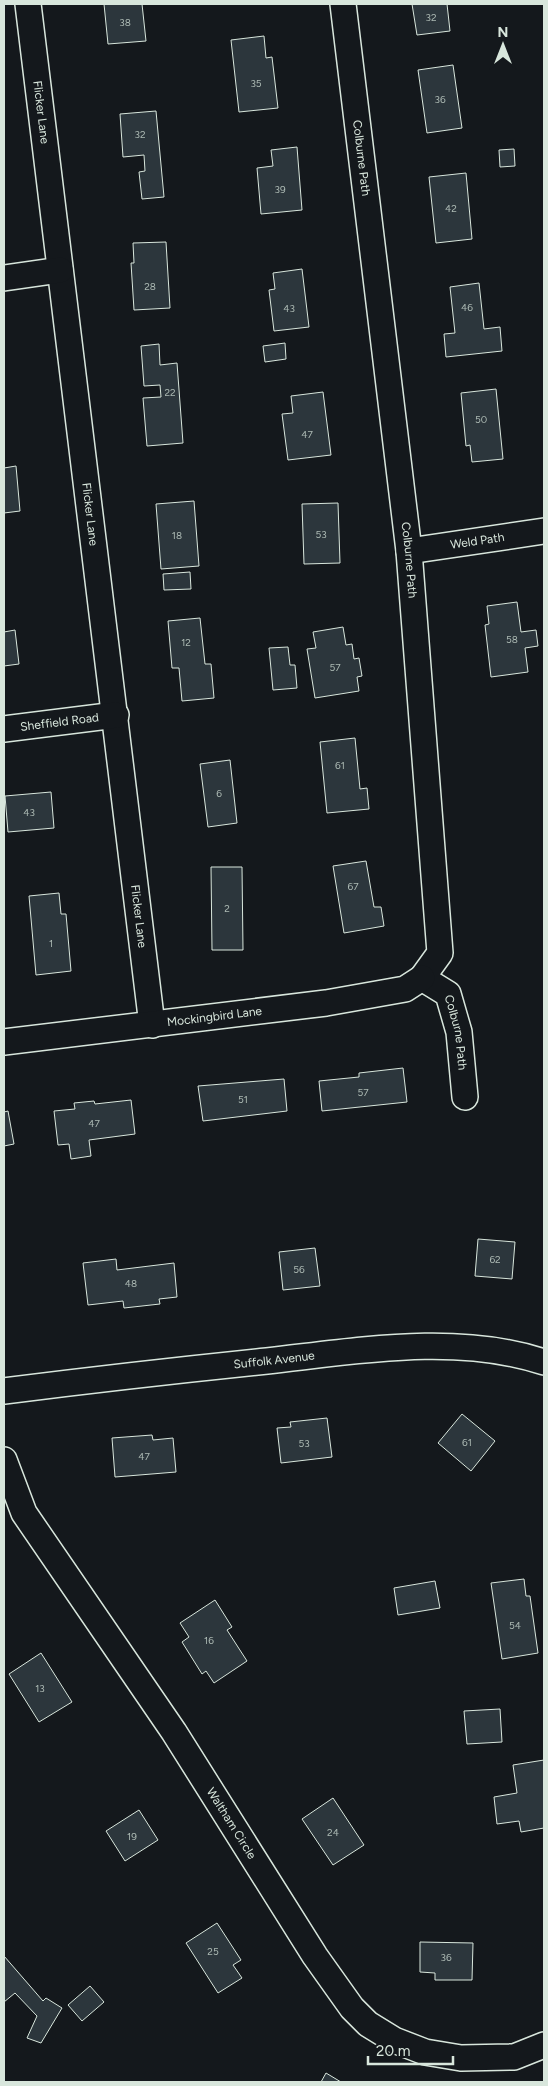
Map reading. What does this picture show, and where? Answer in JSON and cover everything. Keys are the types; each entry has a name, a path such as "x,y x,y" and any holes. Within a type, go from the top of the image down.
{"street":[{"name":"Flicker Lane","path":"28,4 116,715 152,1025"},
{"name":"Colburne Path","path":"343,4 409,551 440,953 422,978 448,994 459,1032 465,1097"},
{"path":"4,278 60,270"},
{"name":"Weld Path","path":"409,551 544,530"},
{"name":"Sheffield Road","path":"4,730 116,715"},
{"name":"Mockingbird Lane","path":"4,1042 326,1003 405,989 422,978"},
{"name":"Suffolk Avenue","path":"4,1391 164,1372 414,1347 481,1348 525,1356 544,1362"},
{"name":"Waltham Circle","path":"4,1460 24,1513 174,1732 316,1956 352,2008 368,2024 394,2040 425,2052 461,2058 514,2057 544,2045"}],"building":[{"path":"104,4 142,4 146,41 108,44"},
{"path":"412,4 447,4 450,31 417,35"},
{"path":"264,36 266,58 272,57 278,108 239,112 231,40"},
{"path":"453,65 462,128 427,133 418,70"},
{"path":"156,111 164,197 142,199 139,172 145,171 144,155 123,157 120,114"},
{"path":"297,147 302,210 261,214 257,168 273,166 271,150"},
{"path":"514,149 515,166 500,167 499,150"},
{"path":"466,173 472,239 436,243 429,177"},
{"path":"166,242 170,308 134,310 131,263 134,263 133,243"},
{"path":"302,269 309,327 274,331 269,290 275,289 273,273"},
{"path":"479,283 484,329 500,327 502,351 446,357 444,334 455,333 450,287"},
{"path":"285,343 286,359 265,362 263,346"},
{"path":"159,344 160,365 177,363 183,443 147,446 143,398 161,397 160,385 144,386 141,346"},
{"path":"496,389 503,459 472,462 470,445 466,446 461,393"},
{"path":"323,392 331,455 288,460 282,414 293,413 291,396"},
{"path":"16,466 20,511 4,513 4,468"},
{"path":"194,501 199,566 161,569 156,504"},
{"path":"338,503 340,563 304,564 302,504"},
{"path":"190,572 191,589 164,590 163,574"},
{"path":"517,602 521,632 536,630 538,646 525,648 528,672 491,677 485,625 489,624 487,606"},
{"path":"200,618 205,664 211,664 214,698 182,701 179,668 172,668 168,621"},
{"path":"343,627 346,645 352,644 354,659 359,658 362,676 357,677 359,691 315,698 307,649 316,648 313,632"},
{"path":"15,630 19,664 4,666 4,632"},
{"path":"288,647 290,665 295,665 297,688 273,690 269,648"},
{"path":"355,738 360,789 367,788 369,809 327,813 320,742"},
{"path":"230,760 237,823 208,827 200,764"},
{"path":"51,792 54,828 8,832 5,796"},
{"path":"366,861 374,907 381,907 384,926 344,933 333,866"},
{"path":"211,867 242,867 243,950 212,950"},
{"path":"59,893 61,914 66,914 71,971 36,975 29,896"},
{"path":"403,1068 407,1102 322,1111 319,1081 359,1077 359,1073"},
{"path":"284,1079 287,1111 203,1121 198,1086"},
{"path":"131,1100 135,1134 89,1140 91,1156 71,1159 69,1144 58,1145 54,1111 75,1109 74,1103 94,1101 95,1104"},
{"path":"8,1111 14,1144 4,1146 4,1112"},
{"path":"478,1239 515,1242 512,1279 475,1276"},
{"path":"315,1248 320,1286 283,1290 279,1252"},
{"path":"116,1259 117,1270 174,1263 177,1297 159,1299 160,1304 124,1308 123,1301 88,1305 83,1263"},
{"path":"462,1414 495,1441 471,1471 438,1443"},
{"path":"327,1418 332,1457 281,1463 277,1428 291,1427 290,1422"},
{"path":"152,1435 153,1440 173,1438 176,1472 115,1477 112,1438"},
{"path":"524,1579 526,1596 530,1596 538,1653 502,1659 491,1583"},
{"path":"435,1581 440,1608 398,1615 394,1588"},
{"path":"215,1600 232,1627 227,1630 247,1661 214,1683 206,1671 202,1674 182,1642 189,1637 180,1623"},
{"path":"41,1653 72,1702 39,1722 9,1674"},
{"path":"500,1709 502,1742 467,1744 464,1711"},
{"path":"544,1760 544,1828 521,1832 519,1821 497,1824 494,1797 517,1793 513,1765"},
{"path":"333,1798 364,1845 333,1865 302,1819"},
{"path":"139,1810 158,1840 125,1861 106,1831"},
{"path":"217,1923 241,1960 233,1965 242,1978 218,1993 186,1943"},
{"path":"420,1942 473,1943 472,1980 435,1980 435,1973 420,1972"},
{"path":"4,1956 43,2001 46,1998 62,2008 41,2043 27,2038 37,2016 15,1993 4,2002"},
{"path":"90,1986 104,2002 82,2021 68,2005"},
{"path":"326,2073 341,2082 321,2082"}]}
